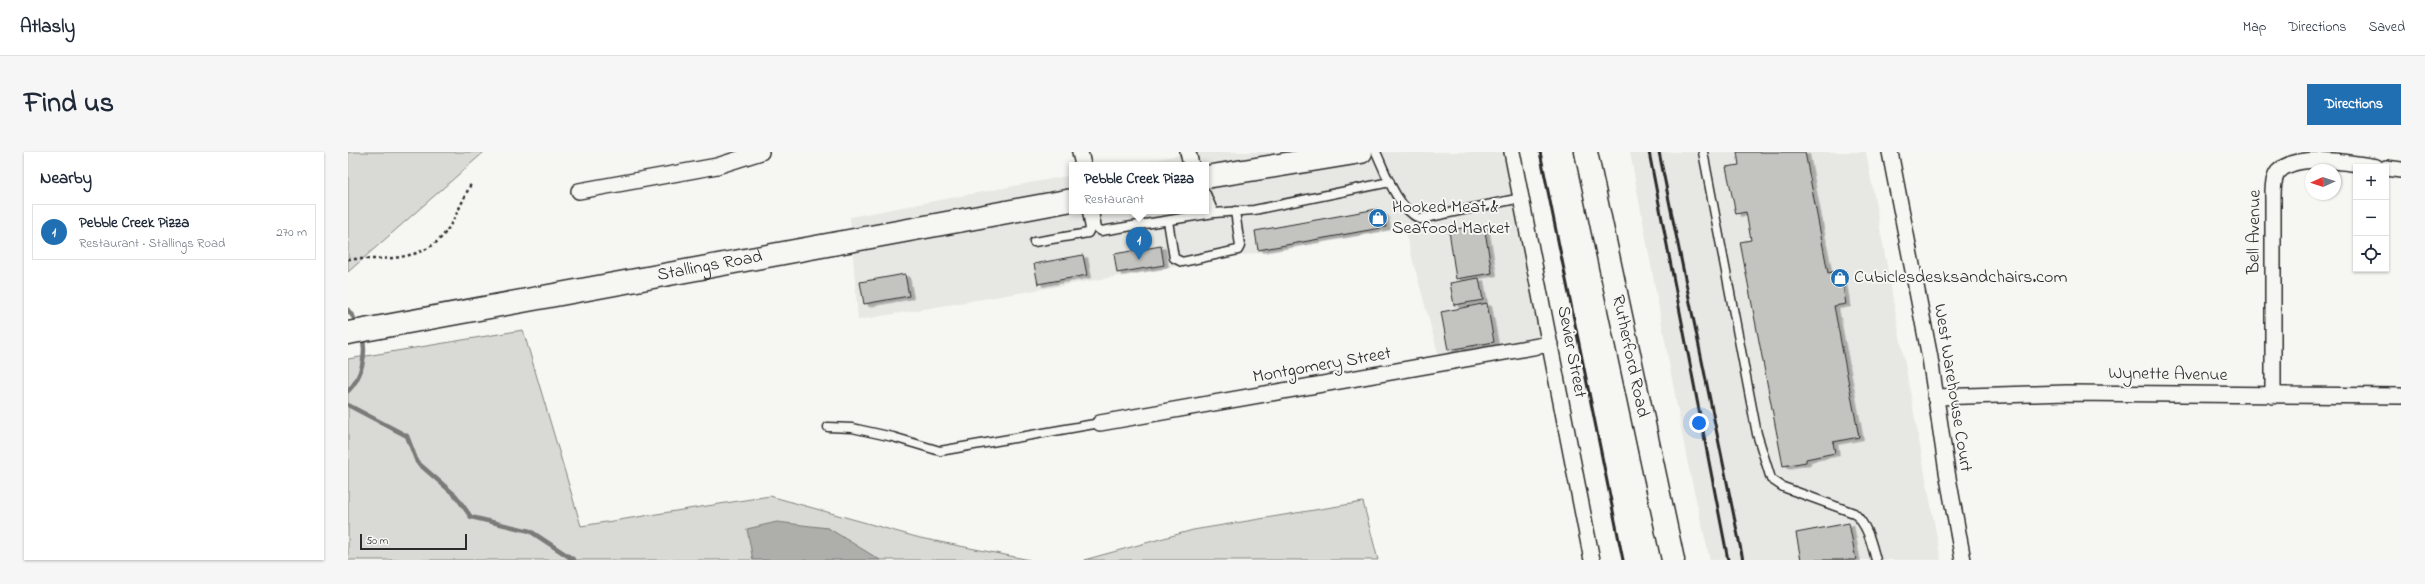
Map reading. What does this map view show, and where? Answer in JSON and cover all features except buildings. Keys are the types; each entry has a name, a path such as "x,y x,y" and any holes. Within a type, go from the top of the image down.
{"street":[{"path":"579,191 717,166 761,152"},
{"path":"1080,152 1082,162"},
{"path":"1188,152 1190,162"},
{"path":"1209,177 1361,152"},
{"name":"Sevier Street","path":"1512,152 1592,560"},
{"name":"Rutherford Road","path":"1586,152 1673,560"},
{"name":"West Warehouse Court","path":"1890,152 1929,350 1935,397 1963,560"},
{"name":"Bell Avenue","path":"2273,396 2274,182 2278,172 2291,162 2307,158 2353,164"},
{"path":"2389,168 2401,170"},
{"name":"Stallings Road","path":"348,333 1069,201"},
{"name":"Montgomery Street","path":"1100,423 1550,344"},
{"name":"Wynette Avenue","path":"1935,397 2067,393 2401,396"}],"lane":[{"path":"1376,152 1390,182 1409,214 1420,219 1521,198"},
{"path":"1703,152 1757,434 1771,479 1784,487 1820,501 1845,508 1854,513 1862,521 1867,531 1876,560"},
{"path":"1209,214 1254,210 1390,182"},
{"path":"1209,201 1214,213"},
{"path":"1168,221 1174,258 1182,262 1238,250 1240,246 1235,211"},
{"path":"1034,242 1088,233 1090,228 1088,214"},
{"path":"1095,214 1097,228 1101,231 1208,214"},
{"path":"828,427 852,428 893,437 940,451 1100,423"}],"path":[{"path":"348,259 393,257 427,249 446,232 471,184"}],"shaded area":[{"path":"348,152 484,152 348,272"},
{"path":"1196,152 1507,152 1550,344 1441,364 1404,228 858,320 850,217 1069,176 1069,214 1209,214 1209,162 1143,162"},
{"path":"1630,152 1866,152 1941,560 1710,560 1688,465"},
{"path":"523,330 581,526 770,496 920,538 1030,560 348,560 348,359"},
{"path":"1363,502 1378,560 1084,560 1193,530"},
{"path":"777,522 828,528 880,560 753,560 747,529"}],"waterway":[{"path":"348,310 359,325"},
{"path":"348,391 357,379 362,365 364,350 362,336"},
{"path":"348,405 407,436 417,462 456,496 471,517 530,531 574,560"}],"railway":[{"path":"1540,152 1623,560"},
{"path":"1649,152 1728,560"},
{"path":"1659,152 1743,560"}],"place":[{"name":"Hooked Meat & Seafood Market","path":"1378,218"},
{"name":"Pebble Creek Pizza","path":"1139,260"},
{"name":"Cubiclesdesksandchairs.com","path":"1840,278"}]}
